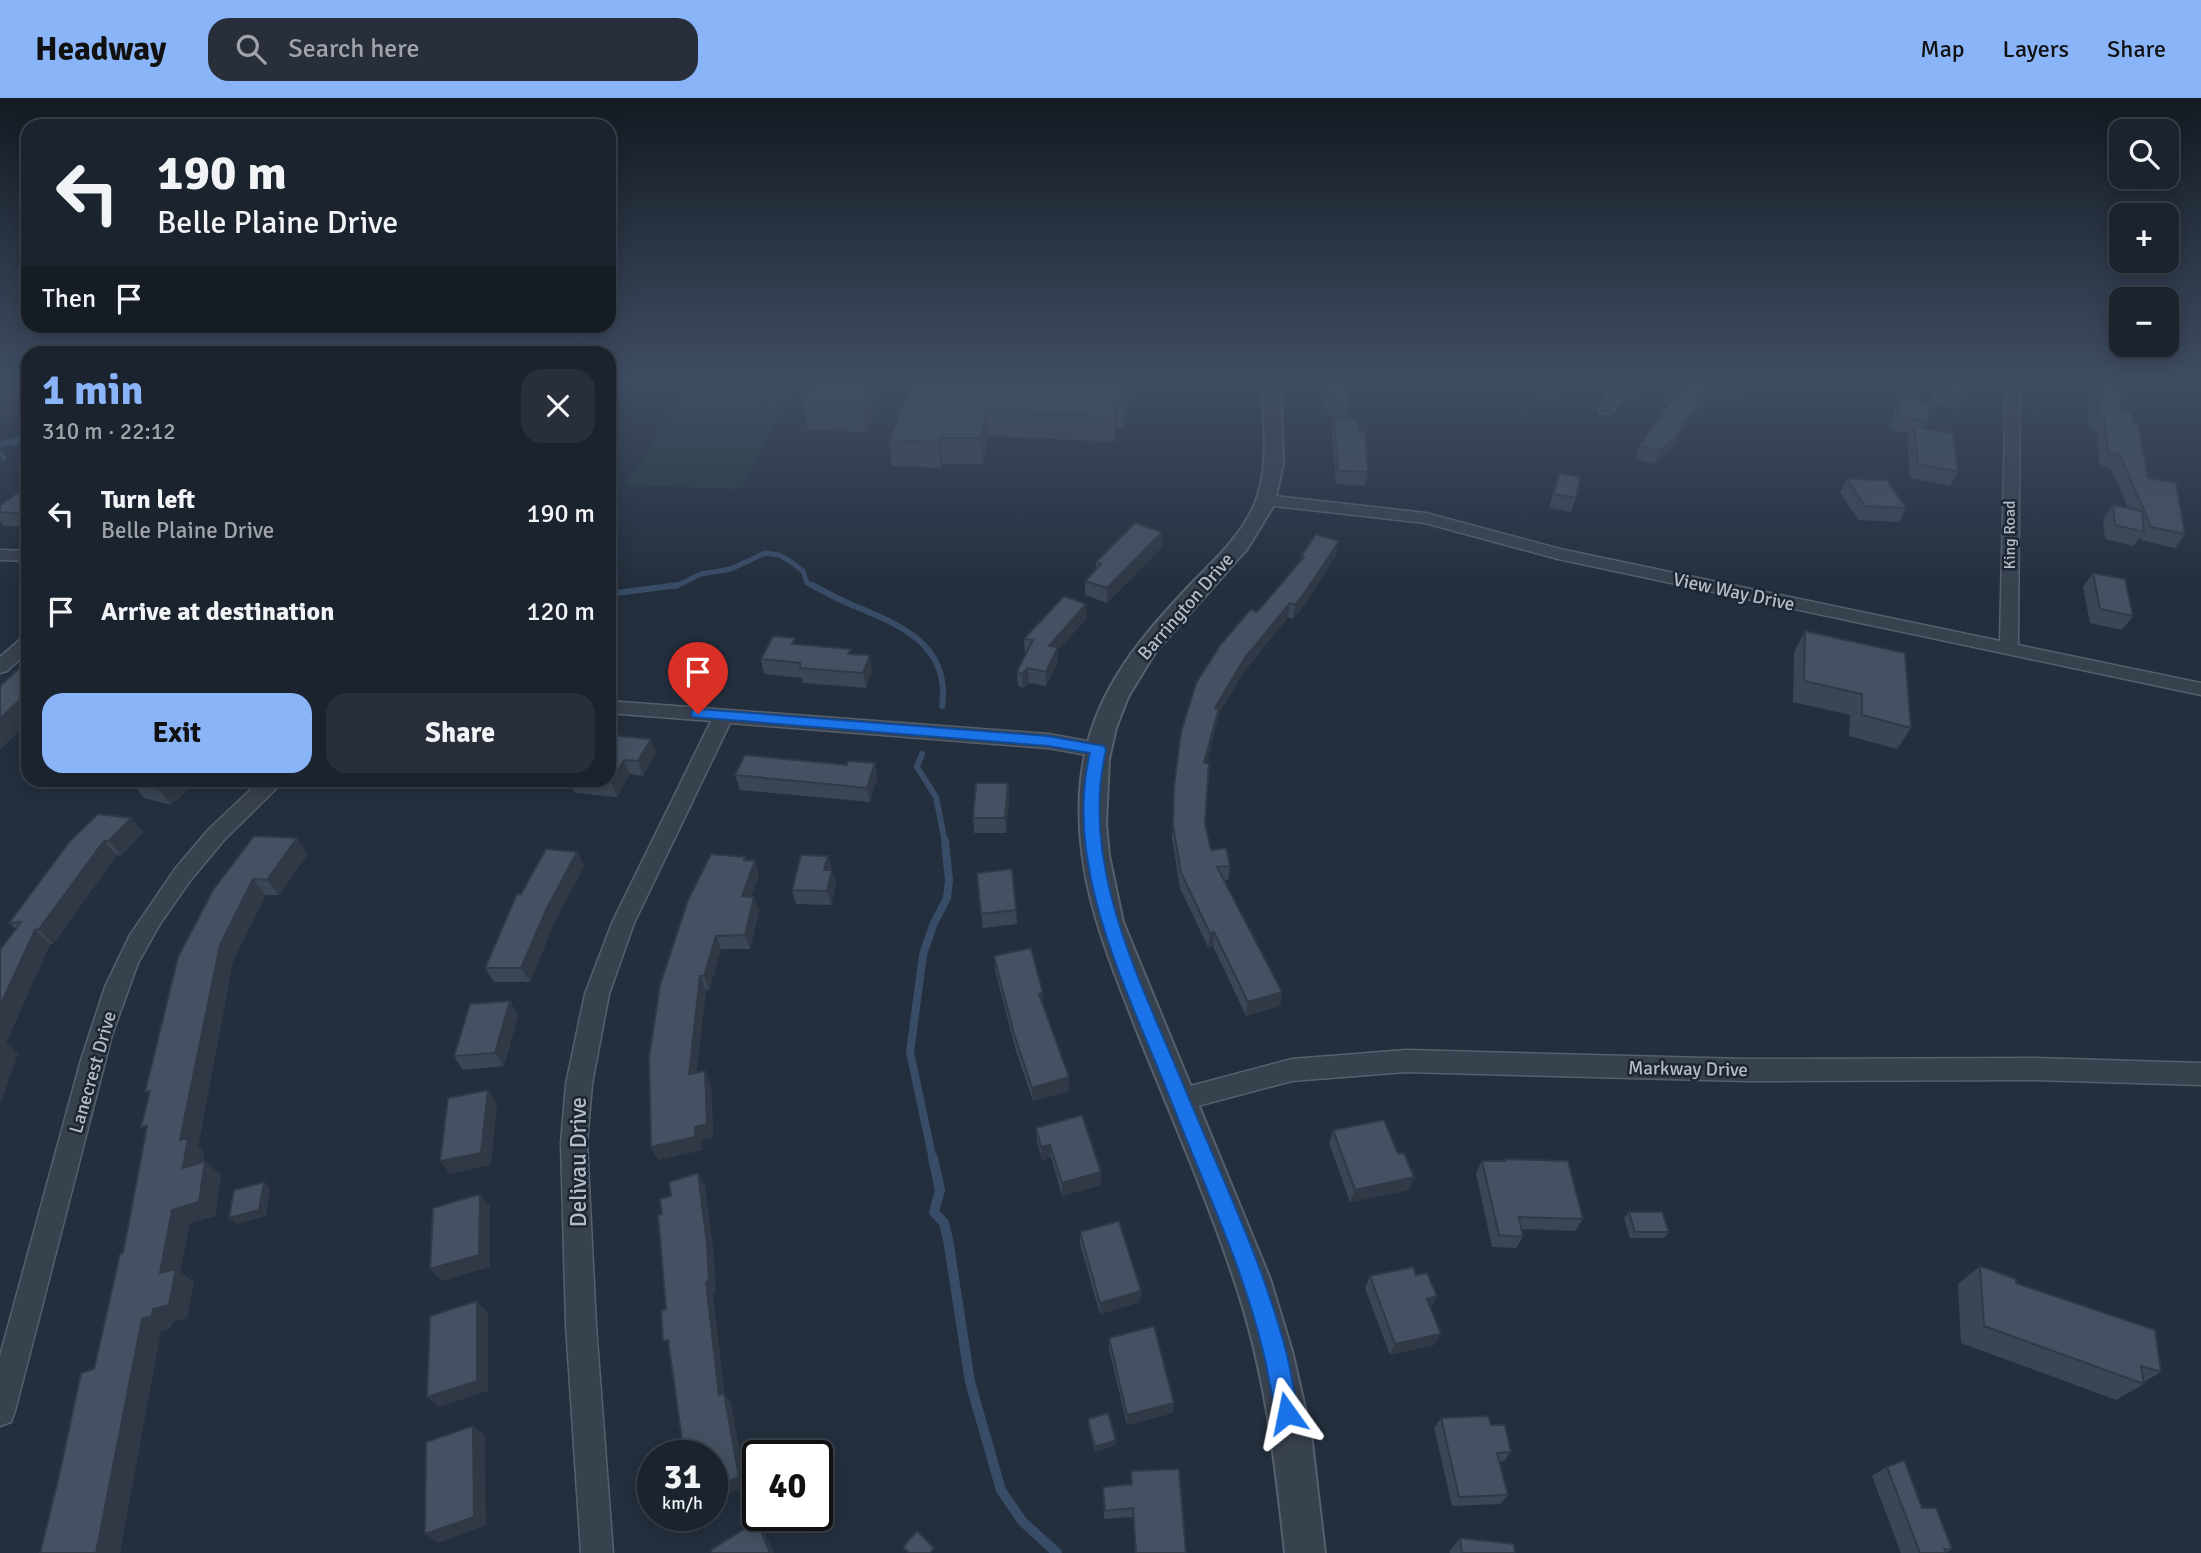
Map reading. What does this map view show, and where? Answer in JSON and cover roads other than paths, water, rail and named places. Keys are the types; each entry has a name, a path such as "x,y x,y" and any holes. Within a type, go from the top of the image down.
{"street":[{"name":"Barrington Drive","path":"1272,448 1266,500 1250,529 1228,558 1160,630 1134,665 1109,713 1098,750 1091,808 1091,836 1109,922 1252,1279 1274,1350 1292,1434 1305,1553"},
{"name":"King Road","path":"2009,648 2012,448"},
{"name":"View Way Drive","path":"1266,500 1426,518 1558,554 2201,689"},
{"path":"0,555 21,556"},
{"path":"0,667 21,648"},
{"path":"616,707 1048,741 1098,750"},
{"name":"Delivau Drive","path":"597,1553 580,1312 574,1143 579,1084 597,994 622,923 724,715"},
{"name":"Lanecrest Drive","path":"0,1411 89,1075 119,980 136,943 162,900 224,826 267,787"},
{"name":"Markway Drive","path":"1179,1101 1292,1070 1406,1061 1745,1070 2035,1069 2201,1074"}],"waterway":[{"path":"0,452 4,458"},
{"path":"674,587 701,574 731,569 765,553 779,555 790,561 803,571 807,583 816,587"},
{"path":"616,593 678,585"},
{"path":"812,585 816,587"},
{"path":"816,587 887,620 918,639 930,652 938,667 943,685 942,706"},
{"path":"922,754 917,767 936,797 945,842"},
{"path":"933,1160 910,1052 923,955 933,925 947,898 949,881 945,841"},
{"path":"933,1158 940,1190 934,1212 944,1223 948,1239 970,1382 1001,1490 1022,1521 1057,1553"}]}
